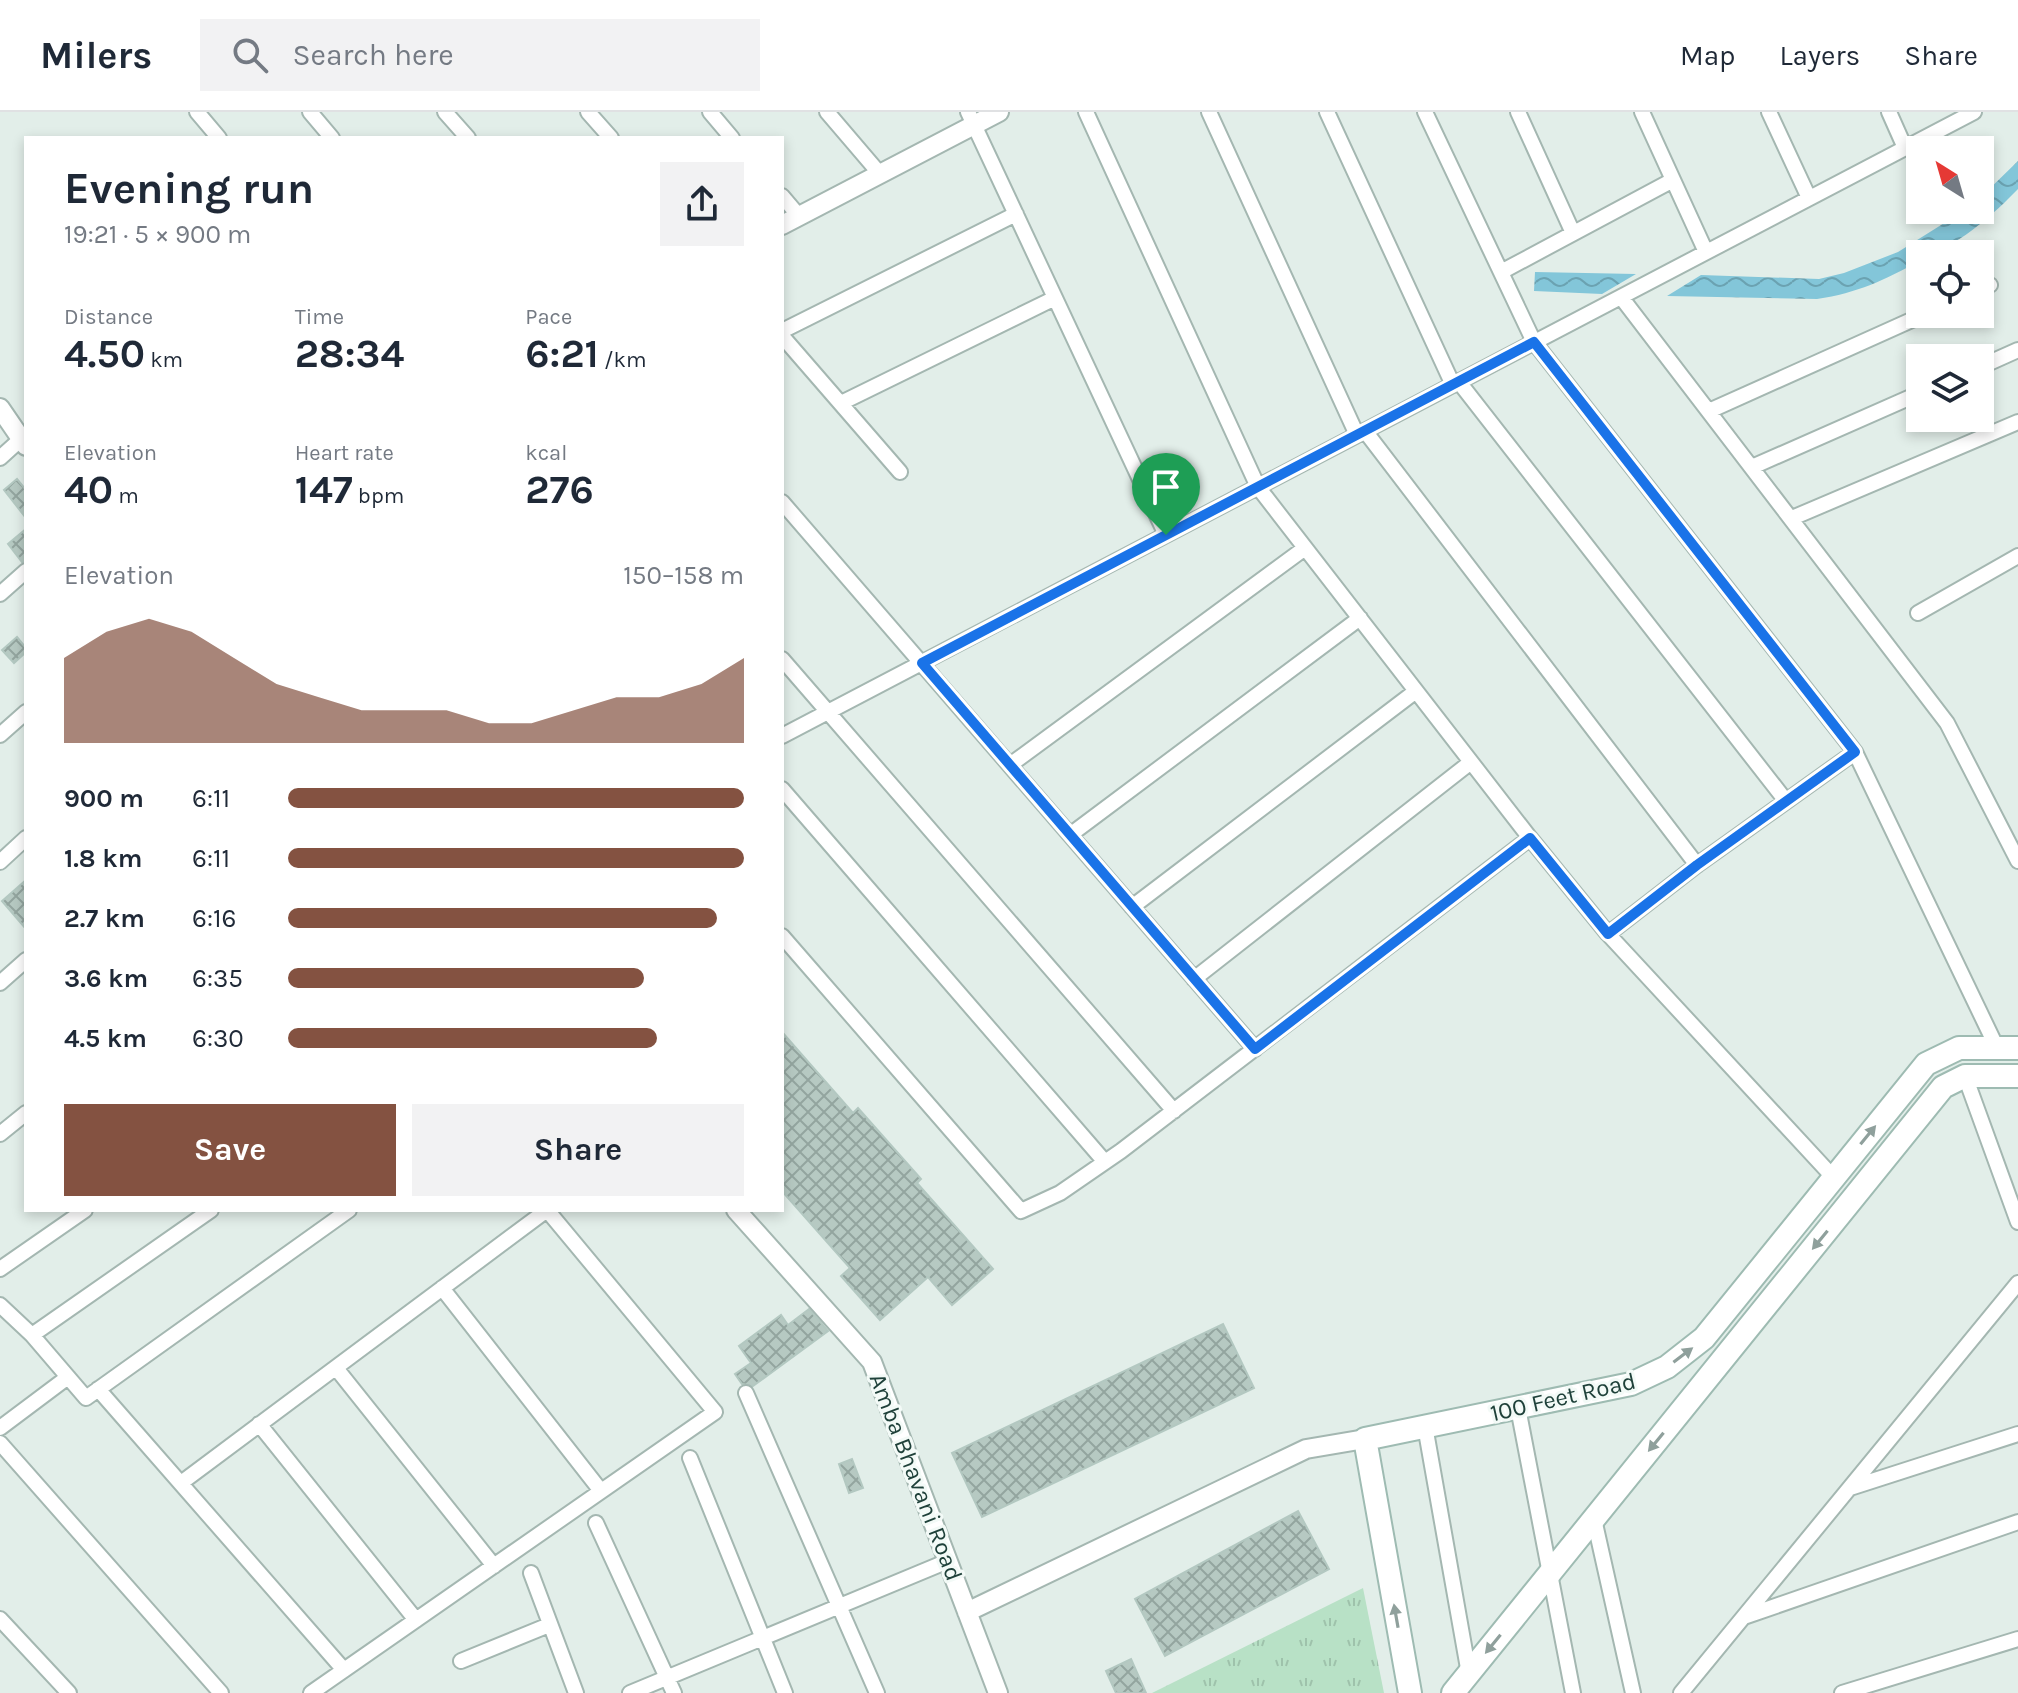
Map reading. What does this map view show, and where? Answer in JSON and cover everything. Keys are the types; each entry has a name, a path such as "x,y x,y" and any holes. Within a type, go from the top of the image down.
{"main road":[{"name":"100 Feet Road","path":"1365,1439 1631,1384 1667,1367 1704,1338 1926,1064 1959,1048 2007,1048"},
{"path":"1453,1693 1943,1087 1965,1076 2018,1076"},
{"path":"1365,1439 1410,1693"}],"street":[{"path":"197,112 217,136"},
{"path":"310,112 330,136"},
{"path":"445,112 466,136"},
{"path":"588,112 609,136"},
{"path":"710,112 730,136"},
{"path":"827,112 880,174"},
{"path":"790,220 880,174 971,118 999,112"},
{"path":"1086,112 1258,487 1608,934 1834,1178"},
{"path":"1209,112 1361,433 1697,865"},
{"path":"1327,112 1456,383 1786,801"},
{"path":"1425,112 1534,342 1855,752 2007,1048"},
{"path":"1518,112 1573,233"},
{"path":"1642,112 1706,252"},
{"path":"1769,112 1809,198"},
{"path":"1889,112 1905,148"},
{"path":"784,735 1974,112"},
{"path":"971,118 1166,535"},
{"path":"1501,272 1673,180"},
{"path":"784,333 1016,214"},
{"path":"1621,297 1947,723 2018,861"},
{"path":"841,403 1055,298"},
{"path":"1709,411 1906,323"},
{"path":"784,336 900,472"},
{"path":"1994,361 2018,350"},
{"path":"1752,467 1906,399"},
{"path":"0,408 24,442 0,458"},
{"path":"1792,518 2018,422"},
{"path":"784,504 1255,1049"},
{"path":"1010,765 1305,548"},
{"path":"1918,613 2018,556"},
{"path":"0,594 24,573"},
{"path":"1070,835 1360,618"},
{"path":"784,661 1174,1111"},
{"path":"1132,907 1416,691"},
{"path":"0,735 24,714"},
{"path":"1608,934 1697,865 1855,752"},
{"path":"1194,979 1471,762"},
{"path":"784,791 1105,1162"},
{"path":"784,938 1021,1211 1060,1193 1105,1162 1530,838"},
{"path":"0,862 24,840"},
{"path":"0,983 24,962"},
{"path":"1965,1076 2018,1222"},
{"path":"0,1134 24,1115"},
{"path":"0,1269 82,1212"},
{"path":"32,1335 208,1212"},
{"path":"0,1305 32,1335 86,1398 346,1212"},
{"path":"181,1483 544,1212"},
{"path":"311,1693 715,1412 549,1212"},
{"name":"Amba Bhavani Road","path":"738,1212 872,1362 998,1693"},
{"path":"1681,1693 2018,1283"},
{"path":"442,1288 601,1491"},
{"path":"336,1368 494,1566"},
{"path":"0,1428 68,1377"},
{"path":"98,1389 344,1670"},
{"path":"746,1393 877,1693"},
{"path":"1518,1408 1573,1693"},
{"path":"259,1424 416,1620"},
{"path":"1425,1426 1469,1674"},
{"path":"1850,1488 2018,1434"},
{"path":"967,1612 1306,1449 1365,1439"},
{"path":"0,1443 221,1693"},
{"path":"690,1458 785,1693"},
{"path":"1594,1519 1633,1693"},
{"path":"1744,1617 2018,1522"},
{"path":"596,1523 671,1686"},
{"path":"630,1693 671,1686 763,1636 948,1561"},
{"path":"531,1573 576,1693"},
{"path":"0,1619 69,1693"},
{"path":"461,1661 549,1625"},
{"path":"1842,1693 2018,1639"}],"green space":[{"path":"1363,1588 1384,1693 1152,1693"}],"water":[{"path":"2018,161 2018,189 1994,212 1994,184"},
{"path":"1943,224 1979,224 1957,240 1917,240"},
{"path":"1906,247 1906,268 1870,285 1817,299 1667,296 1701,275 1819,279 1844,273"},
{"path":"1535,272 1636,274 1602,294 1534,291"}],"building":[{"path":"17,479 24,488 24,515 4,490"},
{"path":"24,531 24,562 22,562 8,544"},
{"path":"17,637 24,646 24,654 14,663 2,650"},
{"path":"24,882 24,927 2,901"},
{"path":"784,1034 853,1113 858,1108 921,1179 917,1183 993,1269 952,1305 928,1277 880,1320 841,1276 850,1268 784,1193"},
{"path":"809,1309 828,1331 753,1386 742,1384 735,1374 751,1363 739,1346 781,1315 788,1325"},
{"path":"1223,1324 1254,1388 982,1517 952,1453"},
{"path":"852,1459 863,1488 849,1493 839,1464"},
{"path":"1298,1511 1329,1569 1165,1656 1135,1599"},
{"path":"1131,1659 1146,1693 1116,1693 1106,1671"}],"route":[{"path":"1534,342 1855,752 1697,865 1608,934 1530,838 1255,1049 922,663 1166,535 1534,342"}]}
